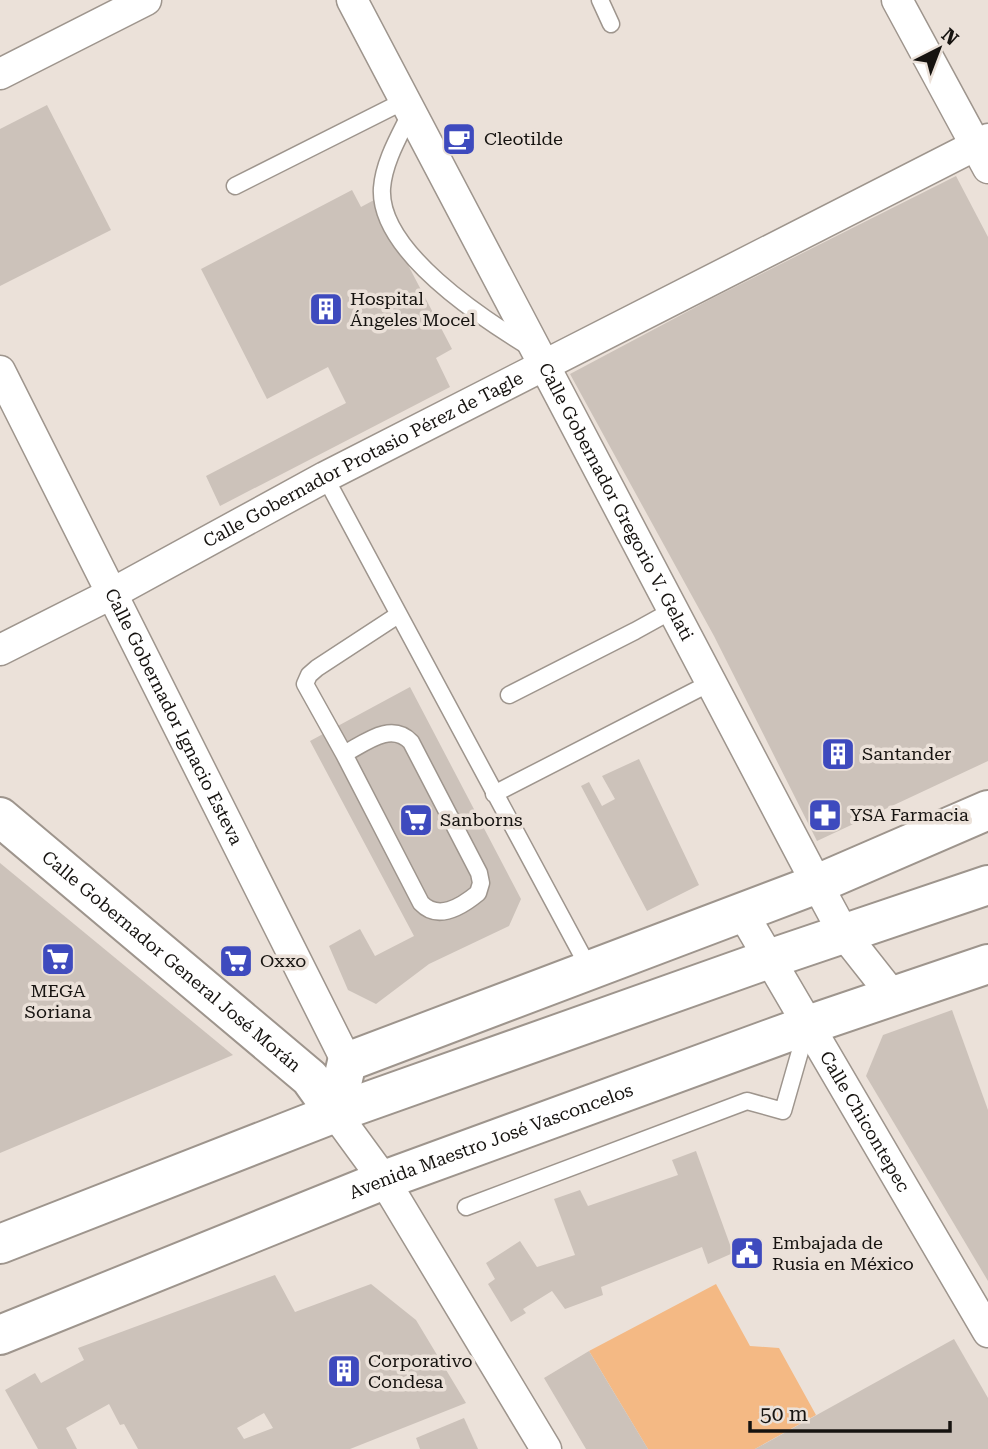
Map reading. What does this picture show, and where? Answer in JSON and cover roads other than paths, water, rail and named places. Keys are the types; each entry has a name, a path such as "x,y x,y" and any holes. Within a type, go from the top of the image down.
{"main road":[{"path":"335,1113 348,1062 817,884 988,810"},
{"name":"Calle Gobernador General José Morán","path":"0,817 310,1079 335,1113"},
{"path":"0,1244 335,1113 769,959 988,885"},
{"name":"Avenida Maestro José Vasconcelos","path":"0,1335 384,1180 808,1025 988,964"}],"street":[{"path":"0,74 146,0"},
{"name":"Calle Gobernador Gregorio V. Gelati","path":"352,0 844,934 893,996"},
{"path":"897,0 984,151"},
{"name":"Calle Gobernador Protasio Pérez de Tagle","path":"0,650 111,594 541,358 984,151"},
{"name":"Calle Gobernador Ignacio Esteva","path":"0,371 348,1062"},
{"name":"Calle Chicontepec","path":"742,912 988,1332"},
{"path":"335,1113 384,1180 546,1449"}],"lane":[{"path":"600,0 611,24"},
{"path":"235,186 407,106"},
{"path":"407,106 382,186 383,205 391,228 412,256 447,289 486,321 541,358"},
{"path":"325,477 590,970"},
{"path":"509,695 673,610"},
{"path":"344,754 384,733 394,731 404,734 411,742 479,873 481,883 478,893 448,911 438,913 428,910 421,903 305,684 309,675 398,615"},
{"path":"494,794 710,683"},
{"path":"466,1207 747,1101 783,1111 808,1025"}],"place":[{"name":"Cleotilde","path":"459,139"},
{"name":"Hospital Ángeles Mocel","path":"326,309"},
{"name":"Santander","path":"838,754"},
{"name":"YSA Farmacia","path":"825,815"},
{"name":"Sanborns","path":"416,820"},
{"name":"MEGA Soriana","path":"58,959"},
{"name":"Oxxo","path":"236,961"},
{"name":"Embajada de Rusia en México","path":"747,1253"},
{"name":"Corporativo Condesa","path":"344,1371"}]}
